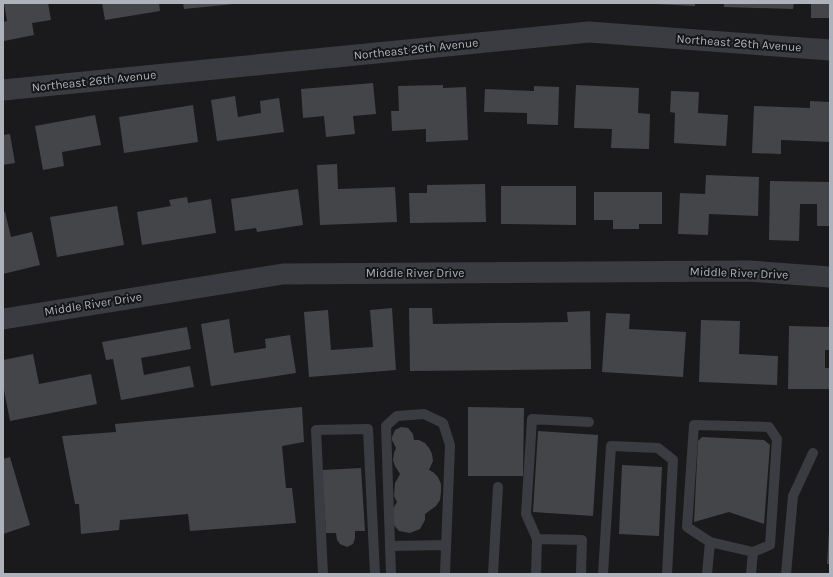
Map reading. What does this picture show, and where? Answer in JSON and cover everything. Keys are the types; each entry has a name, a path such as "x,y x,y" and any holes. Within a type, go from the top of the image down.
{"street":[{"name":"Northeast 26th Avenue","path":"3,90 589,32 830,50"},
{"name":"Middle River Drive","path":"3,319 283,274 749,271 830,277"}],"lane":[{"path":"391,574 386,426 397,416 424,414 443,423 450,444 445,574"},
{"path":"536,574 537,539 526,514 532,419 589,422"},
{"path":"694,425 769,427 777,439 770,545 753,552 710,542 687,527 694,425"},
{"path":"323,570 316,430 368,429 375,574"},
{"path":"603,574 611,446 658,448 674,460 667,574"},
{"path":"786,574 793,496 813,453"},
{"path":"493,574 498,487"},
{"path":"537,539 582,540 581,574"},
{"path":"707,574 710,542"},
{"path":"391,546 446,545"},
{"path":"751,574 753,552"}],"building":[{"path":"4,3 48,3 51,20 32,23 34,35 4,41 3,22 7,21"},
{"path":"102,3 159,3 160,11 105,20"},
{"path":"183,3 234,3 234,4 184,9"},
{"path":"695,3 695,6 655,4"},
{"path":"724,3 794,3 793,9 724,7"},
{"path":"811,3 830,3 830,18 811,18"},
{"path":"373,83 376,114 353,116 355,134 326,137 324,116 303,118 301,89"},
{"path":"443,85 443,88 466,87 468,140 426,142 426,129 392,131 391,111 399,111 398,86"},
{"path":"576,85 639,88 638,113 650,114 649,149 611,148 612,129 574,128"},
{"path":"534,86 559,87 558,125 527,124 527,113 484,112 485,89 534,91"},
{"path":"671,91 699,92 698,113 728,115 726,146 674,143 675,113 670,112"},
{"path":"235,96 238,117 261,113 260,101 279,98 284,132 217,141 211,100"},
{"path":"810,101 830,102 830,142 781,140 781,154 752,153 754,106 810,108"},
{"path":"193,105 198,142 124,153 119,117"},
{"path":"95,115 101,145 62,152 64,166 43,170 35,126"},
{"path":"10,134 15,163 3,165 3,135"},
{"path":"337,164 338,189 395,187 397,222 320,225 317,165"},
{"path":"706,175 759,177 758,216 709,214 708,235 678,234 680,193 705,194"},
{"path":"770,181 830,182 830,226 817,226 817,204 800,204 799,241 769,240"},
{"path":"485,184 486,222 410,223 409,193 427,193 427,185"},
{"path":"501,186 576,186 576,225 501,224"},
{"path":"298,189 303,225 257,232 256,228 235,231 231,199"},
{"path":"594,192 662,192 662,224 639,224 639,229 613,229 613,220 594,220"},
{"path":"187,197 188,203 211,199 216,233 142,245 137,212 171,206 169,200"},
{"path":"117,206 124,245 57,257 50,217"},
{"path":"3,212 5,212 11,237 32,232 40,265 3,274"},
{"path":"392,308 396,370 309,377 304,312 328,310 331,350 373,347 370,310"},
{"path":"409,308 432,308 433,324 568,322 567,312 590,311 591,369 410,371"},
{"path":"606,313 630,314 629,329 686,332 683,377 602,372"},
{"path":"229,319 234,353 266,348 265,339 290,335 296,373 211,386 201,324"},
{"path":"701,320 740,321 739,354 778,356 777,385 699,382"},
{"path":"789,326 830,327 830,350 825,350 825,368 830,368 830,389 788,389"},
{"path":"187,327 191,349 141,358 144,375 190,366 194,387 121,400 113,359 106,360 102,342"},
{"path":"33,354 39,384 91,374 97,404 10,421 3,385 3,360"},
{"path":"302,407 304,442 282,446 286,488 292,488 296,523 190,531 188,514 120,520 119,530 81,534 79,504 75,504 62,436 116,432 115,424"},
{"path":"468,407 524,408 523,476 468,476"},
{"path":"401,427 408,428 413,434 414,440 419,440 425,443 429,448 433,461 429,470 438,477 441,484 440,500 436,506 425,514 425,520 420,529 410,533 399,531 392,523 392,511 397,502 394,496 395,483 400,474 393,460 396,448 392,437 395,430"},
{"path":"538,431 598,435 593,516 533,512"},
{"path":"702,437 764,440 770,445 764,524 729,512 694,522 698,441"},
{"path":"10,457 30,525 3,534 3,459"},
{"path":"622,465 662,467 659,536 619,534"},
{"path":"361,468 365,531 355,531 353,544 347,547 340,544 337,540 336,533 326,533 322,470"},
{"path":"829,531 830,564 827,564"}]}
